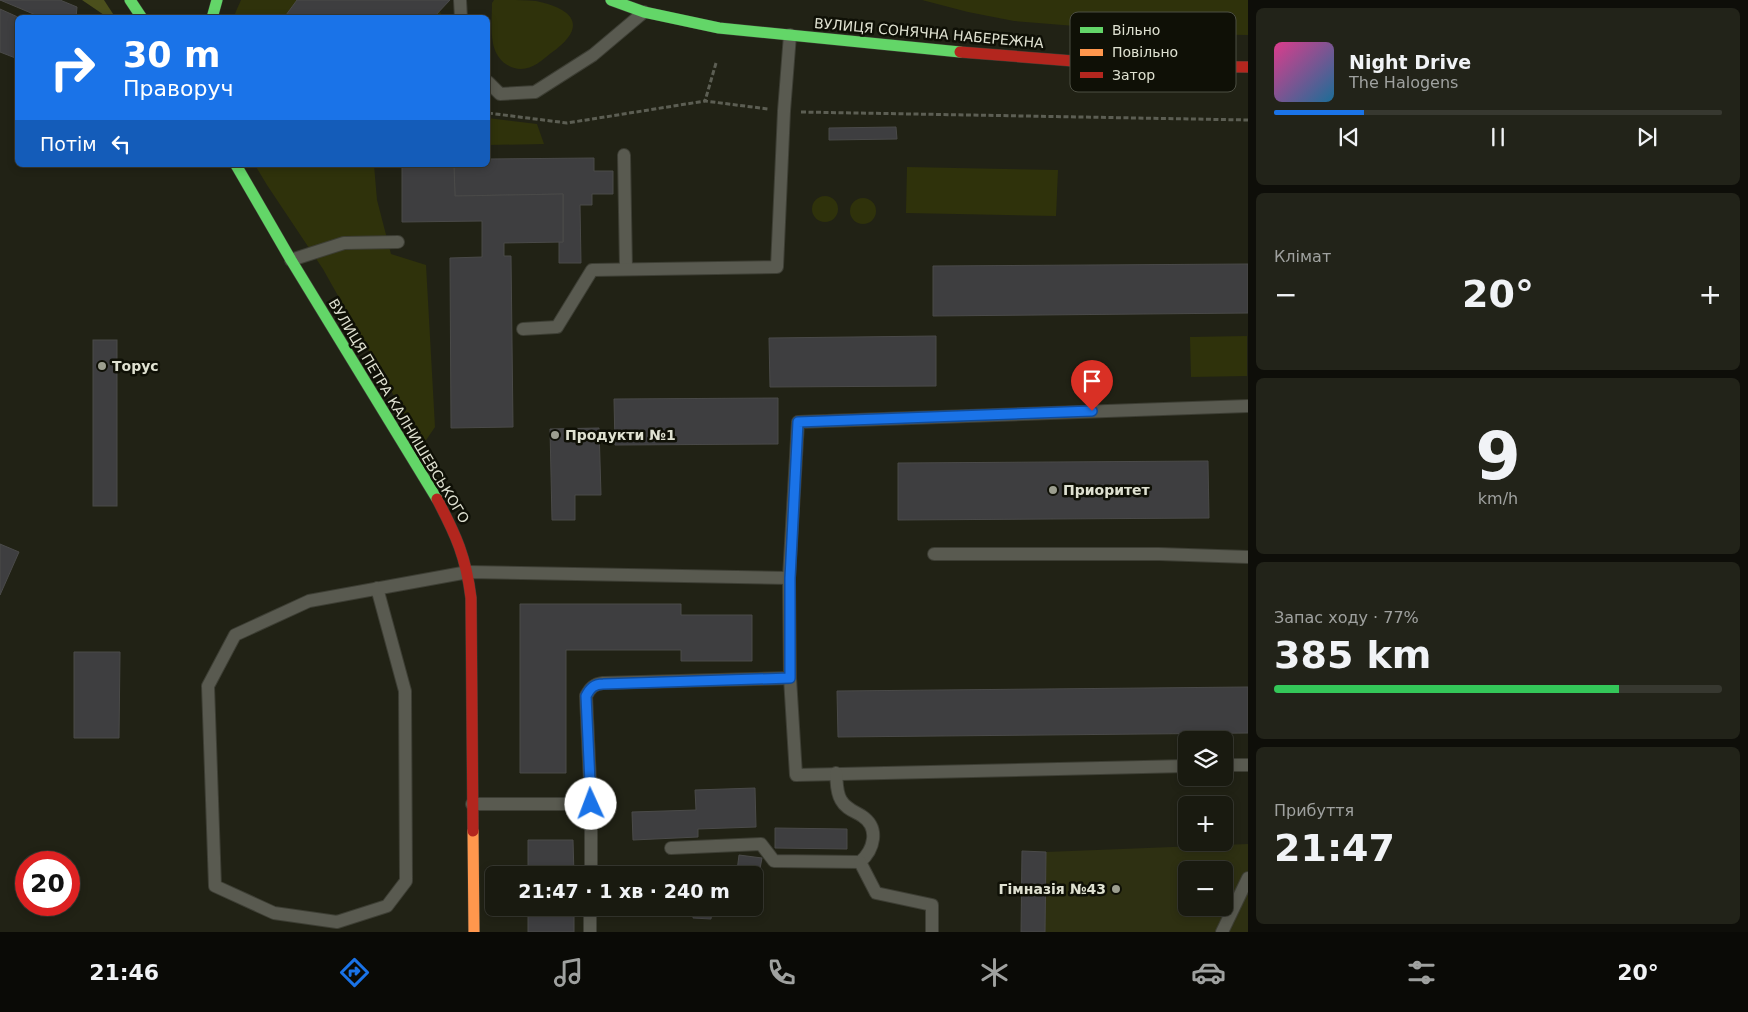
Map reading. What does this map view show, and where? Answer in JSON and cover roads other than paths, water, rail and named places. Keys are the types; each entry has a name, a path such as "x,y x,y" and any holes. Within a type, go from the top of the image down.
{"main road":[{"path":"130,0 140,15"},
{"path":"213,15 217,0"},
{"name":"ВУЛИЦЯ СОНЯЧНА НАБЕРЕЖНА","path":"611,0 644,12 719,28 946,52 1070,61"},
{"name":"ВУЛИЦЯ ПЕТРА КАЛНИШЕВСЬКОГО","path":"237,167 291,260 437,499 459,542 468,572 471,598 474,932"}],"lane":[{"path":"460,0 461,15"},
{"path":"490,84 500,94 535,92 593,56 644,12"},
{"path":"523,329 557,327 592,270 777,267 784,111 790,35"},
{"path":"624,155 626,269"},
{"path":"291,260 344,243 398,242"},
{"path":"1178,766 796,775 790,678 790,578 798,422 1248,406"},
{"path":"934,554 1159,554 1248,557"},
{"path":"377,588 406,691 406,881 388,906 337,922 274,913 216,886 208,686 235,635 309,600 377,588 468,572 790,578"},
{"path":"590,866 591,804 586,696 590,688 603,684 790,678"},
{"path":"1233,765 1248,765"},
{"path":"671,848 761,844 774,861 860,862 872,849 873,832 863,817 847,808 841,801 837,792 836,773"},
{"path":"472,804 591,804"},
{"path":"860,862 876,893 932,905 932,932"},
{"path":"1222,932 1248,878"},
{"path":"590,916 590,932"}],"place":[{"name":"Торус","path":"102,366"},
{"name":"Продукти №1","path":"555,435"},
{"name":"Приоритет","path":"1053,490"},
{"name":"Гімназія №43","path":"1116,889"}]}
